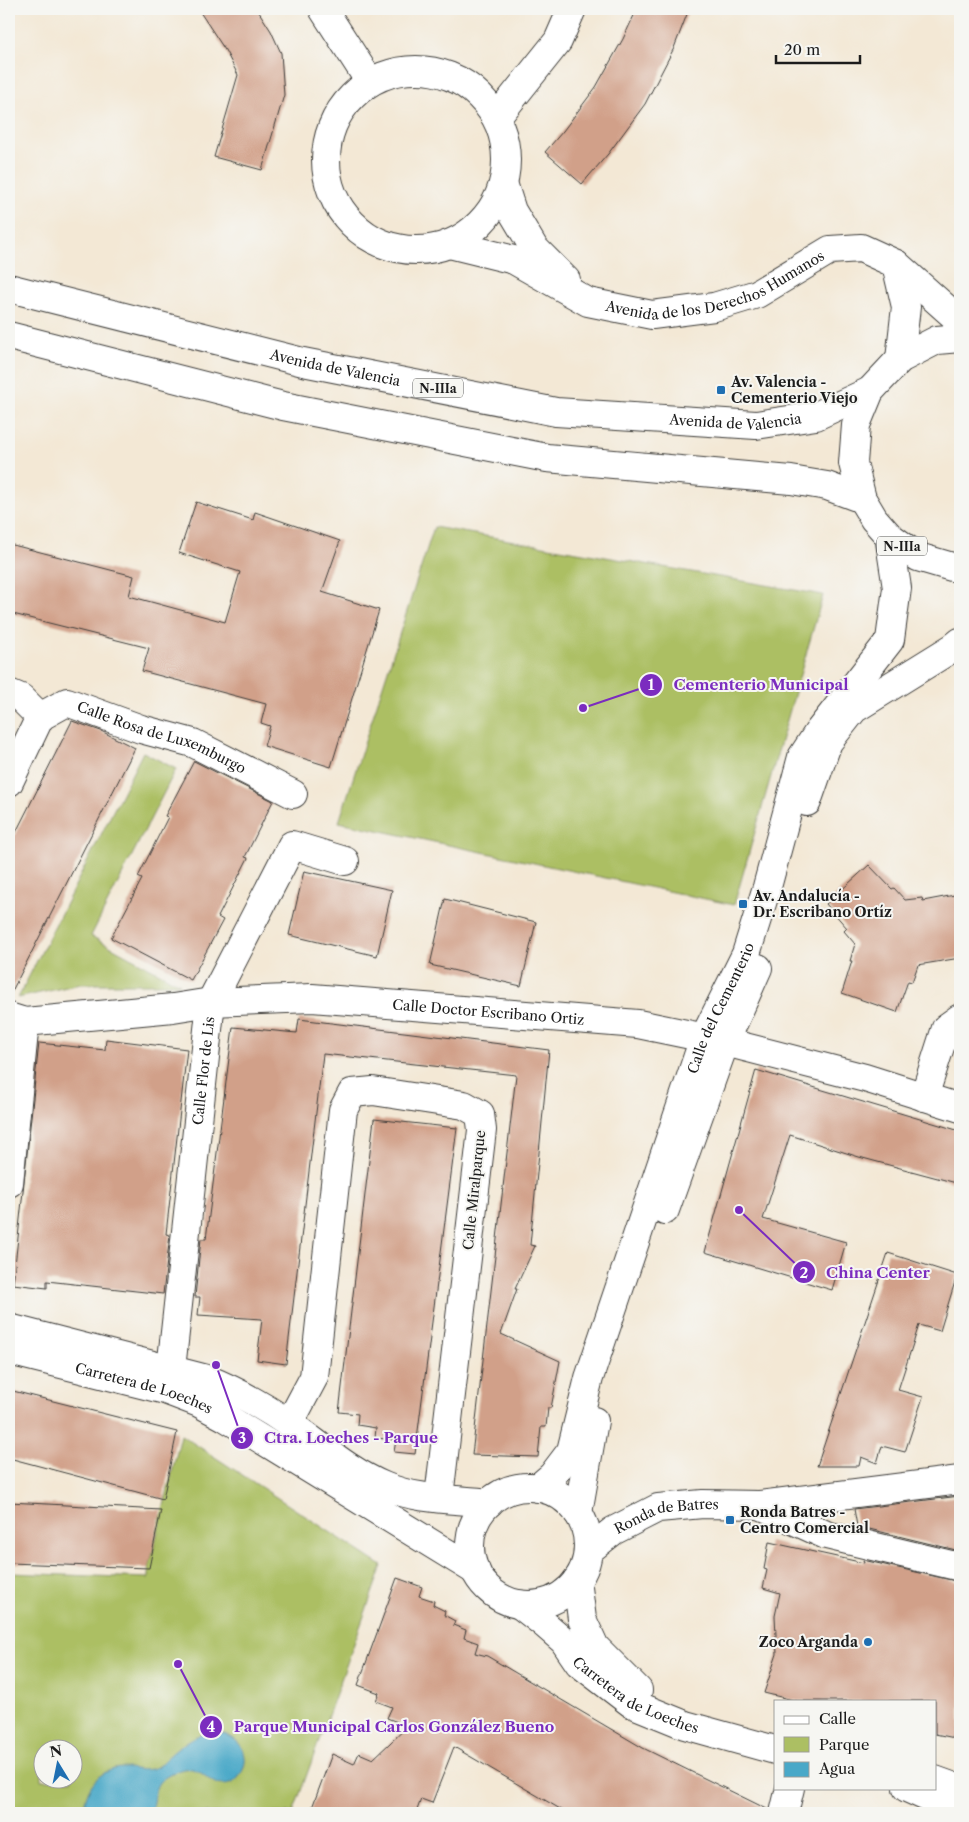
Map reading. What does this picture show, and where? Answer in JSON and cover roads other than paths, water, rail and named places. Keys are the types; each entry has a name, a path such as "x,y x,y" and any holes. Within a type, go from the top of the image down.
{"main road":[{"path":"323,9 370,82"},
{"path":"498,116 558,41 572,9"},
{"path":"414,70 435,72 465,84 498,116 507,162 504,186 482,223 464,238 434,249 399,249 378,243 352,226 342,213 328,184 327,142 334,121 343,108 352,96 370,82 414,70"},
{"name":"Avenida de los Derechos Humanos","path":"504,186 512,211 534,248 588,302"},
{"name":"Avenida de los Derechos Humanos","path":"449,244 514,260 588,302 652,315 714,307 757,294 830,250 861,248 896,264 960,321"},
{"path":"896,264 906,307 900,359"},
{"name":"Avenida de Valencia","path":"9,288 303,362 556,412 756,424 816,416 870,391"},
{"path":"9,336 283,406 547,458 791,480 827,486 862,499"},
{"name":"N-IIIa","path":"960,338 938,340 900,359 870,391 856,425 853,462 862,499 874,519 889,536 918,557 952,567 960,567"},
{"name":"Calle del Cementerio","path":"538,1488 552,1476 571,1451 589,1378 746,954 767,888 802,757 819,731 890,640 897,588 889,536"},
{"name":"Calle del Cementerio","path":"578,1513 597,1403 620,1332 715,1040 754,978 774,927 790,859 809,794 828,742 854,710 958,645"},
{"path":"9,693 21,698 40,717 9,782"},
{"name":"Calle Rosa de Luxemburgo","path":"40,717 67,702 142,729 193,743 293,794"},
{"name":"Calle Flor de Lis","path":"171,1369 211,1002 292,845 345,862"},
{"name":"Calle Doctor Escribano Ortiz","path":"17,1019 173,1008 211,1002 312,998 638,1024 715,1040 865,1078 960,1108"},
{"path":"924,1097 946,1028 960,1018"},
{"path":"9,1183 17,1019"},
{"name":"Calle Miralparque","path":"289,1424 314,1378 343,1110 352,1093 373,1091 464,1105 480,1114 482,1130 439,1498"},
{"name":"Carretera de Loeches","path":"9,1328 171,1369 224,1386 240,1393 289,1424 349,1467 383,1486 411,1495 489,1503"},
{"name":"Carretera de Loeches","path":"9,1351 165,1390 199,1403 225,1417 476,1571"},
{"name":"Ronda de Batres","path":"588,1551 614,1531 658,1508 703,1504 760,1505 960,1480"},
{"path":"521,1488 538,1488 554,1492 568,1501 578,1513 588,1538 588,1551 584,1566 577,1580 568,1590 545,1602 519,1604 506,1600 493,1592 483,1582 476,1571 471,1557 470,1542 473,1527 489,1503 504,1493 521,1488"},
{"path":"760,1505 826,1535 960,1567"},
{"name":"Carretera de Loeches","path":"577,1580 582,1619 595,1647 636,1689 690,1714 774,1736"},
{"name":"Carretera de Loeches","path":"519,1604 564,1641 579,1663 631,1703 685,1725 774,1750"},
{"path":"936,1780 960,1789"},
{"path":"784,1813 790,1790"},
{"path":"911,1790 960,1812"}],"water":[{"path":"208,1732 216,1732 232,1737 242,1748 245,1755 245,1763 241,1774 232,1783 217,1784 199,1772 192,1769 183,1769 159,1782 150,1813 84,1813 90,1788 101,1775 116,1769 145,1770 157,1767 187,1742"}],"place":[{"name":"Av. Valencia - Cementerio Viejo","path":"721,390"},
{"name":"Cementerio Municipal","path":"583,708"},
{"name":"Av. Andalucía - Dr. Escribano Ortíz","path":"743,904"},
{"name":"China Center","path":"739,1210"},
{"name":"Ctra. Loeches - Parque","path":"216,1365"},
{"name":"Ronda Batres - Centro Comercial","path":"730,1520"},
{"name":"Zoco Arganda","path":"868,1642"},
{"name":"Parque Municipal Carlos González Bueno","path":"178,1664"}]}
